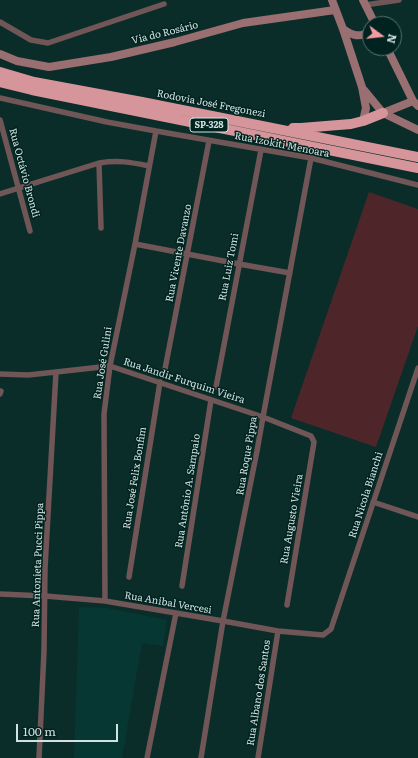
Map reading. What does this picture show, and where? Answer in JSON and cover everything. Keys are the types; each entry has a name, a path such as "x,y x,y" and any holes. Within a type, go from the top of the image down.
{"highway":[{"name":"Rodovia José Fregonezi","path":"0,72 34,82 418,157"},
{"name":"Rodovia José Fregonezi","path":"0,82 32,90 416,168"},
{"path":"258,125 302,128 351,124 383,113"}],"street":[{"path":"332,0 362,87 366,108 362,121"},
{"path":"364,2 380,3 399,0"},
{"path":"364,2 371,16"},
{"path":"375,16 376,6 380,3"},
{"path":"0,22 31,40 48,43 164,4"},
{"name":"Via do Rosário","path":"0,54 16,61 49,67 111,57 175,42 243,23 335,10"},
{"path":"343,29 350,34 362,35"},
{"path":"383,113 415,103 391,56"},
{"path":"362,87 383,113 418,130"},
{"name":"Rua Izokiti Menoara","path":"0,98 156,131 311,158 418,185"},
{"name":"Rua Octávio Brondi","path":"0,120 30,232"},
{"name":"Rua José Gulini","path":"105,601 104,414 110,366 156,131"},
{"name":"Rua Vicente Davanzo","path":"165,369 209,141"},
{"name":"Rua Luiz Tomi","path":"216,387 261,150"},
{"name":"Rua Roque Pippa","path":"201,758 223,621 258,452 263,417 311,158"},
{"path":"0,194 99,163 114,161 130,162 149,166"},
{"path":"99,163 101,228"},
{"path":"135,244 290,272"},
{"name":"Rua Jandir Furquim Vieira","path":"0,374 28,375 110,366 263,417 311,436"},
{"name":"Rua Nicola Bianchi","path":"331,629 418,368"},
{"name":"Rua Antonieta Pucci Pippa","path":"39,758 44,651 45,568 56,372"},
{"name":"Rua José Felix Bonfim","path":"129,577 160,382"},
{"name":"Rua Antônio A. Sampaio","path":"182,586 211,400"},
{"name":"Rua Augusto Vieira","path":"287,605 314,442 311,436"},
{"path":"373,502 418,517"},
{"name":"Rua Anibal Vercesi","path":"0,594 105,601 278,631 323,635 331,629"},
{"path":"147,758 176,613"},
{"name":"Rua Albano dos Santos","path":"258,758 278,631"}],"shaded area":[{"path":"369,192 418,209 418,326 376,447 291,418"},
{"path":"79,607 107,608 167,620 163,646 142,643 122,758 74,758"}]}
